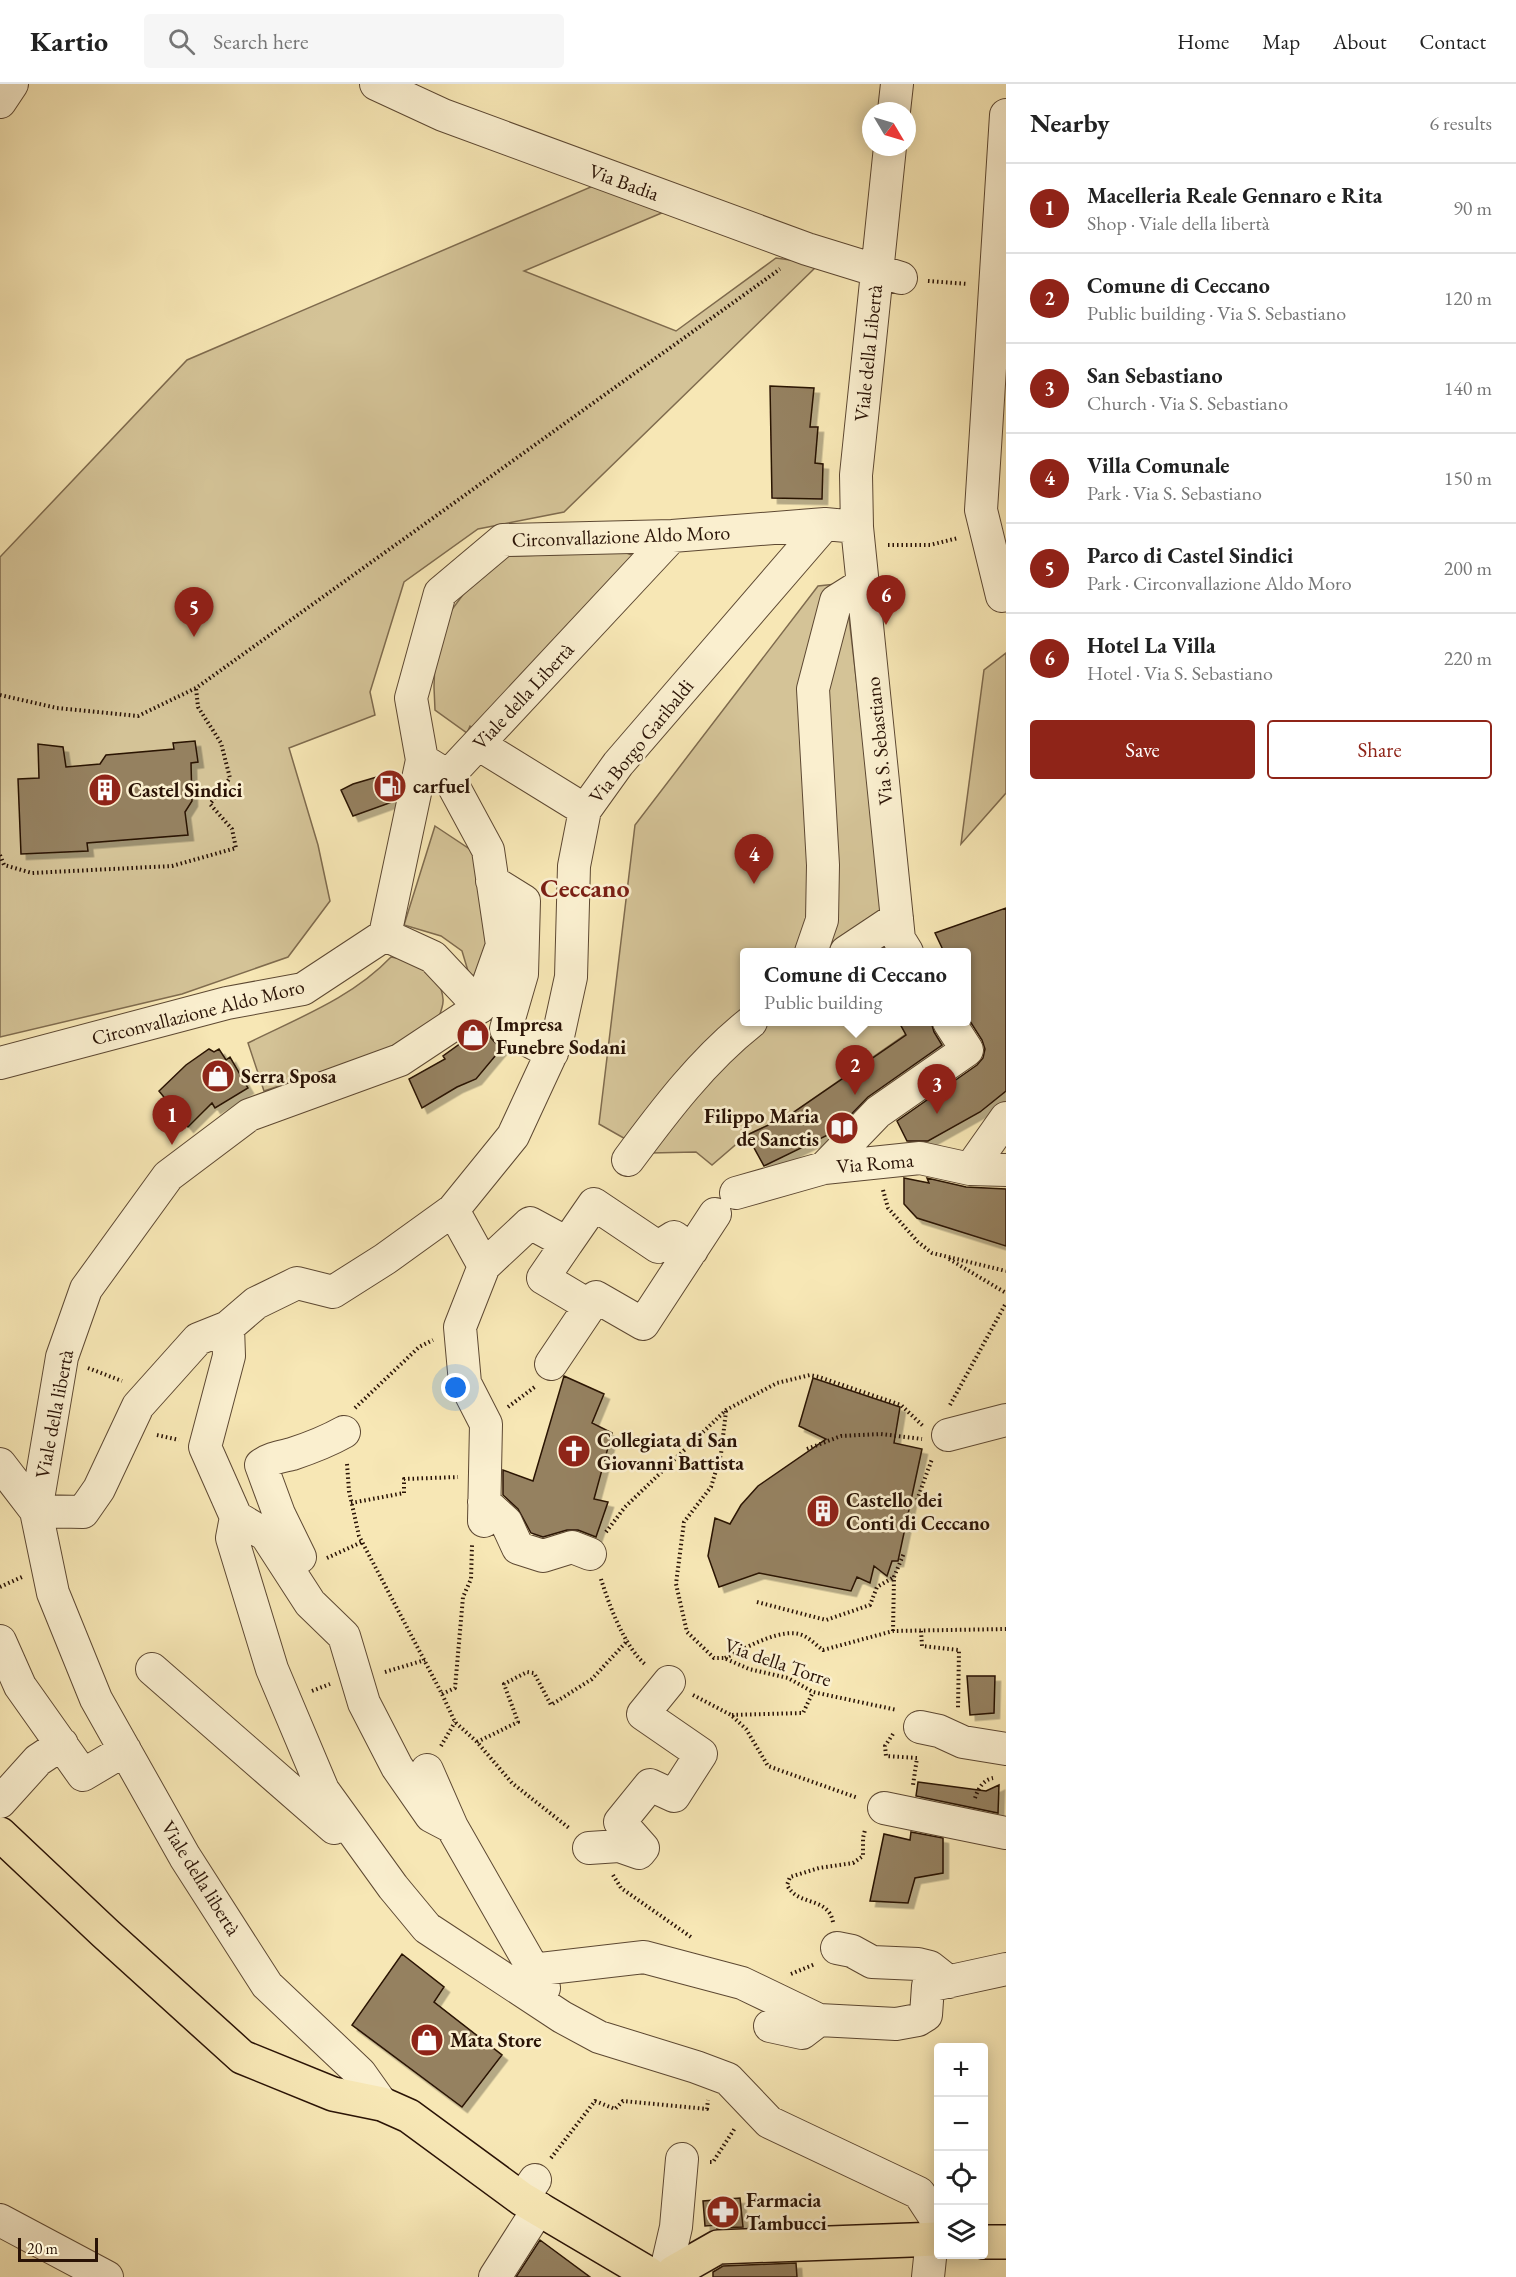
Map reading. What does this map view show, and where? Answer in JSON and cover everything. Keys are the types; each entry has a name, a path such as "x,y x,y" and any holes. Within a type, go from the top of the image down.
{"main road":[{"path":"0,1834 242,2057 333,2094 382,2104 409,2116 532,2196 663,2273 718,2247 934,2234"}],"street":[{"path":"0,102 12,84"},
{"name":"Via Badia","path":"376,84 443,115 807,249 889,274"},
{"path":"895,102 897,84"},
{"path":"1002,596 981,510 987,286 1006,115"},
{"name":"Viale della Libertà","path":"857,527 856,475 889,274 890,156"},
{"path":"825,524 857,527"},
{"name":"Circonvallazione Aldo Moro","path":"0,1063 227,1003 303,989 385,935 435,768 411,698 440,593 503,540 672,536 825,524"},
{"name":"Via Borgo Garibaldi","path":"36,1511 83,1512 99,1489 144,1399 198,1339 228,1327 256,1303 297,1283 333,1292 385,1259 453,1210 513,1136 557,1041 571,977 573,866 585,810 618,764 825,524"},
{"name":"Via S. Sebastiano","path":"857,527 899,939 905,948"},
{"name":"Viale della Libertà","path":"435,768 478,744 672,536"},
{"path":"812,948 822,920 823,865 813,689 836,601 863,584"},
{"name":"Viale della libertà","path":"478,744 585,810"},
{"path":"385,935 433,957 480,1007 502,945 488,850 435,768"},
{"path":"492,881 524,901 522,974 506,1029 552,1053"},
{"path":"852,948 897,918"},
{"name":"Viale della libertà","path":"382,2104 360,2073 267,1985 185,1857 96,1699 53,1593 36,1511 62,1357 86,1289 168,1176 249,1115 400,1060 480,1007"},
{"path":"628,1160 664,1110 731,1037 746,1026"},
{"path":"824,1167 878,1112 967,1050 952,1026"},
{"path":"970,1169 1006,1118"},
{"name":"Via Roma","path":"692,1250 726,1203 824,1167 921,1158 970,1169 1006,1170"},
{"path":"551,1365 596,1297 643,1324 692,1250 674,1237 658,1247 594,1204 543,1278 590,1306"},
{"path":"453,1210 484,1266"},
{"path":"567,1243 530,1223 484,1266 460,1327 465,1383 486,1424 484,1500 506,1522 518,1548 543,1556 572,1547 590,1554"},
{"path":"228,1327 229,1356 206,1447 236,1517 232,1538 272,1669 322,1790 393,1887 428,1928 562,2017 599,2037 728,2079 769,2122 919,2193 934,2229"},
{"path":"940,1437 1006,1420"},
{"path":"325,1618 322,1597 279,1514 261,1465 271,1458 330,1440 344,1432"},
{"path":"0,1464 36,1511"},
{"path":"236,1517 266,1536 310,1603 344,1636 364,1703 397,1767 431,1816 452,1827"},
{"path":"0,1641 20,1686 83,1775 125,1750"},
{"path":"152,1669 350,1842 362,1846"},
{"path":"589,1848 619,1846 639,1853 643,1848 620,1821 651,1785 674,1797 701,1754 643,1714 669,1682"},
{"path":"914,1720 1002,1763"},
{"path":"0,1802 38,1760 62,1744"},
{"path":"427,1770 452,1827 532,1970 562,2017"},
{"path":"879,1806 1006,1833"},
{"path":"837,1948 852,1951 872,1962 918,1964 930,1967 949,1982"},
{"path":"532,1970 644,1957 743,1984 819,2020 896,2024 918,2020 926,2015 928,1986 1006,1969"},
{"path":"771,2026 802,2033 819,2020"},
{"path":"663,2273 676,2227 682,2159"},
{"path":"495,2277 532,2196"},
{"path":"0,2220 107,2277"},
{"path":"928,2277 934,2245"},
{"path":"68,2277 68,2274 76,2274 80,2277"}],"path":[{"path":"0,694 57,708 138,716 196,688 807,249"},
{"path":"889,274 987,286"},
{"path":"888,545 930,545 987,534"},
{"path":"0,855 4,865 32,873 171,866 236,848 232,829 210,804 230,778 221,743 198,707 196,688"},
{"path":"875,1162 888,1208 918,1242 932,1253 1006,1271"},
{"path":"946,1257 1006,1293"},
{"path":"917,1500 940,1437 1006,1303"},
{"path":"460,1327 419,1347 351,1411 344,1432 351,1503 359,1536 455,1722 477,1742 512,1783 572,1830 609,1869 621,1888 692,1939"},
{"path":"62,1357 144,1399 143,1431 206,1447"},
{"path":"504,1410 538,1385 551,1365"},
{"path":"743,1984 786,1976 828,1958 837,1950 831,1912 823,1905 799,1898 791,1892 787,1885 790,1877 802,1872 853,1863 863,1856 863,1838 879,1806 768,1766 746,1729 731,1716 669,1682 643,1662 628,1640 608,1601 590,1554 625,1507 726,1410 777,1383 810,1375 901,1406 940,1437"},
{"name":"Via della Torre","path":"726,1410 722,1454 711,1487 684,1522 676,1584 687,1632 714,1658 724,1658 749,1669 788,1678 813,1692 914,1720"},
{"path":"807,1449 841,1436 881,1434 940,1437"},
{"path":"351,1503 404,1493 404,1479 484,1500 475,1532 471,1579 463,1598 455,1688 442,1694"},
{"path":"306,1568 362,1542"},
{"path":"893,1631 894,1578 904,1553"},
{"path":"758,1602 826,1620 870,1605 877,1587 894,1578"},
{"path":"724,1658 768,1638 791,1632 803,1635 823,1650 893,1631 1006,1629"},
{"path":"921,1631 922,1646 960,1650 958,1713"},
{"path":"477,1742 518,1722 504,1684 527,1672 534,1673 551,1705 592,1679 628,1640"},
{"path":"286,1703 356,1677 424,1660"},
{"path":"731,1716 803,1713 813,1692"},
{"path":"970,1825 978,1788 1002,1763"},
{"path":"532,2196 595,2101 615,2109 623,2101 707,2109 708,2098 717,2103"},
{"path":"682,2159 713,2162 735,2127"}],"shaded area":[{"path":"593,186 664,212 524,271 676,331 776,258 819,264 564,512 478,529 404,582 370,692 375,715 289,748 318,845 330,901 288,957 182,994 0,1037 0,557 187,360"},
{"path":"624,552 642,559 476,730 470,726 467,733 435,710 436,631 491,557"},
{"path":"845,583 887,943 879,948 740,948 740,1026 901,1026 906,1034 788,1116 747,1135 712,1165 696,1152 650,1153 599,1124 635,825 818,586"},
{"path":"1006,653 1006,793 961,844 984,670"},
{"path":"435,826 474,852 490,927 484,956 471,981 462,951 441,936 404,925"},
{"path":"391,957 409,961 425,969 437,982 443,1002 437,1022 394,1048 264,1091 248,1043 342,996"}],"building":[{"path":"770,386 814,388 810,427 818,427 815,463 823,464 822,499 772,498"},
{"name":"Castel Sindici","path":"195,741 198,762 191,763 192,801 185,812 188,835 87,843 88,851 21,854 18,779 39,778 38,744 63,747 66,767 100,764 106,755 174,749 173,743"},
{"path":"394,772 398,786 395,801 353,816 341,790 353,784"},
{"path":"1006,908 1006,1091 980,1112 928,1141 907,1141 897,1121 977,1065 983,1058 985,1049 971,1023 971,948 942,948 935,933"},
{"path":"901,1026 932,1026 942,1045 868,1097 834,1132 764,1166 747,1135 788,1116 906,1035"},
{"path":"482,1028 501,1049 476,1079 457,1087 422,1108 409,1079 445,1059 443,1056"},
{"path":"209,1049 214,1052 219,1049 226,1060 230,1057 248,1088 215,1108 212,1103 188,1127 159,1091 186,1065"},
{"path":"904,1178 929,1183 927,1178 966,1187 1006,1189 1006,1246 917,1218 904,1204"},
{"name":"Collegiata di San Giovanni Battista","path":"564,1376 604,1394 592,1423 612,1433 594,1499 608,1502 596,1537 578,1530 567,1530 543,1537 531,1533 518,1509 503,1495 503,1470 533,1481"},
{"name":"Castello dei Conti di Ceccano","path":"813,1378 900,1407 894,1443 922,1449 898,1561 892,1561 887,1576 874,1566 870,1583 857,1577 851,1591 759,1573 719,1587 708,1556 715,1518 730,1524 741,1505 758,1486 826,1439 799,1426"},
{"path":"967,1676 995,1676 994,1713 970,1715"},
{"path":"918,1782 986,1791 999,1785 998,1813 916,1796"},
{"path":"911,1832 943,1838 943,1873 915,1878 908,1903 870,1901 884,1834 910,1840"},
{"name":"Mata Store","path":"402,1954 444,1987 434,2002 502,2055 462,2107 352,2025"},
{"name":"Farmacia Tambucci","path":"740,2198 743,2227 705,2226 703,2201"},
{"path":"540,2240 590,2277 516,2277"},
{"path":"796,2263 797,2277 713,2277 713,2272 723,2266"}],"place":[{"name":"Hotel La Villa","path":"886,625"},
{"name":"Parco di Castel Sindici","path":"194,637"},
{"name":"carfuel","path":"390,786"},
{"name":"Castel Sindici","path":"105,790"},
{"name":"Villa Comunale","path":"754,884"},
{"name":"Impresa Funebre Sodani","path":"473,1035"},
{"name":"Serra Sposa","path":"218,1076"},
{"name":"Comune di Ceccano","path":"855,1095"},
{"name":"San Sebastiano","path":"937,1114"},
{"name":"Filippo Maria de Sanctis","path":"842,1128"},
{"name":"Macelleria Reale Gennaro e Rita","path":"172,1145"},
{"name":"Collegiata di San Giovanni Battista","path":"574,1451"},
{"name":"Castello dei Conti di Ceccano","path":"823,1511"},
{"name":"Mata Store","path":"427,2040"},
{"name":"Farmacia Tambucci","path":"723,2212"}],"district":[{"name":"Ceccano","path":"585,888"}]}
